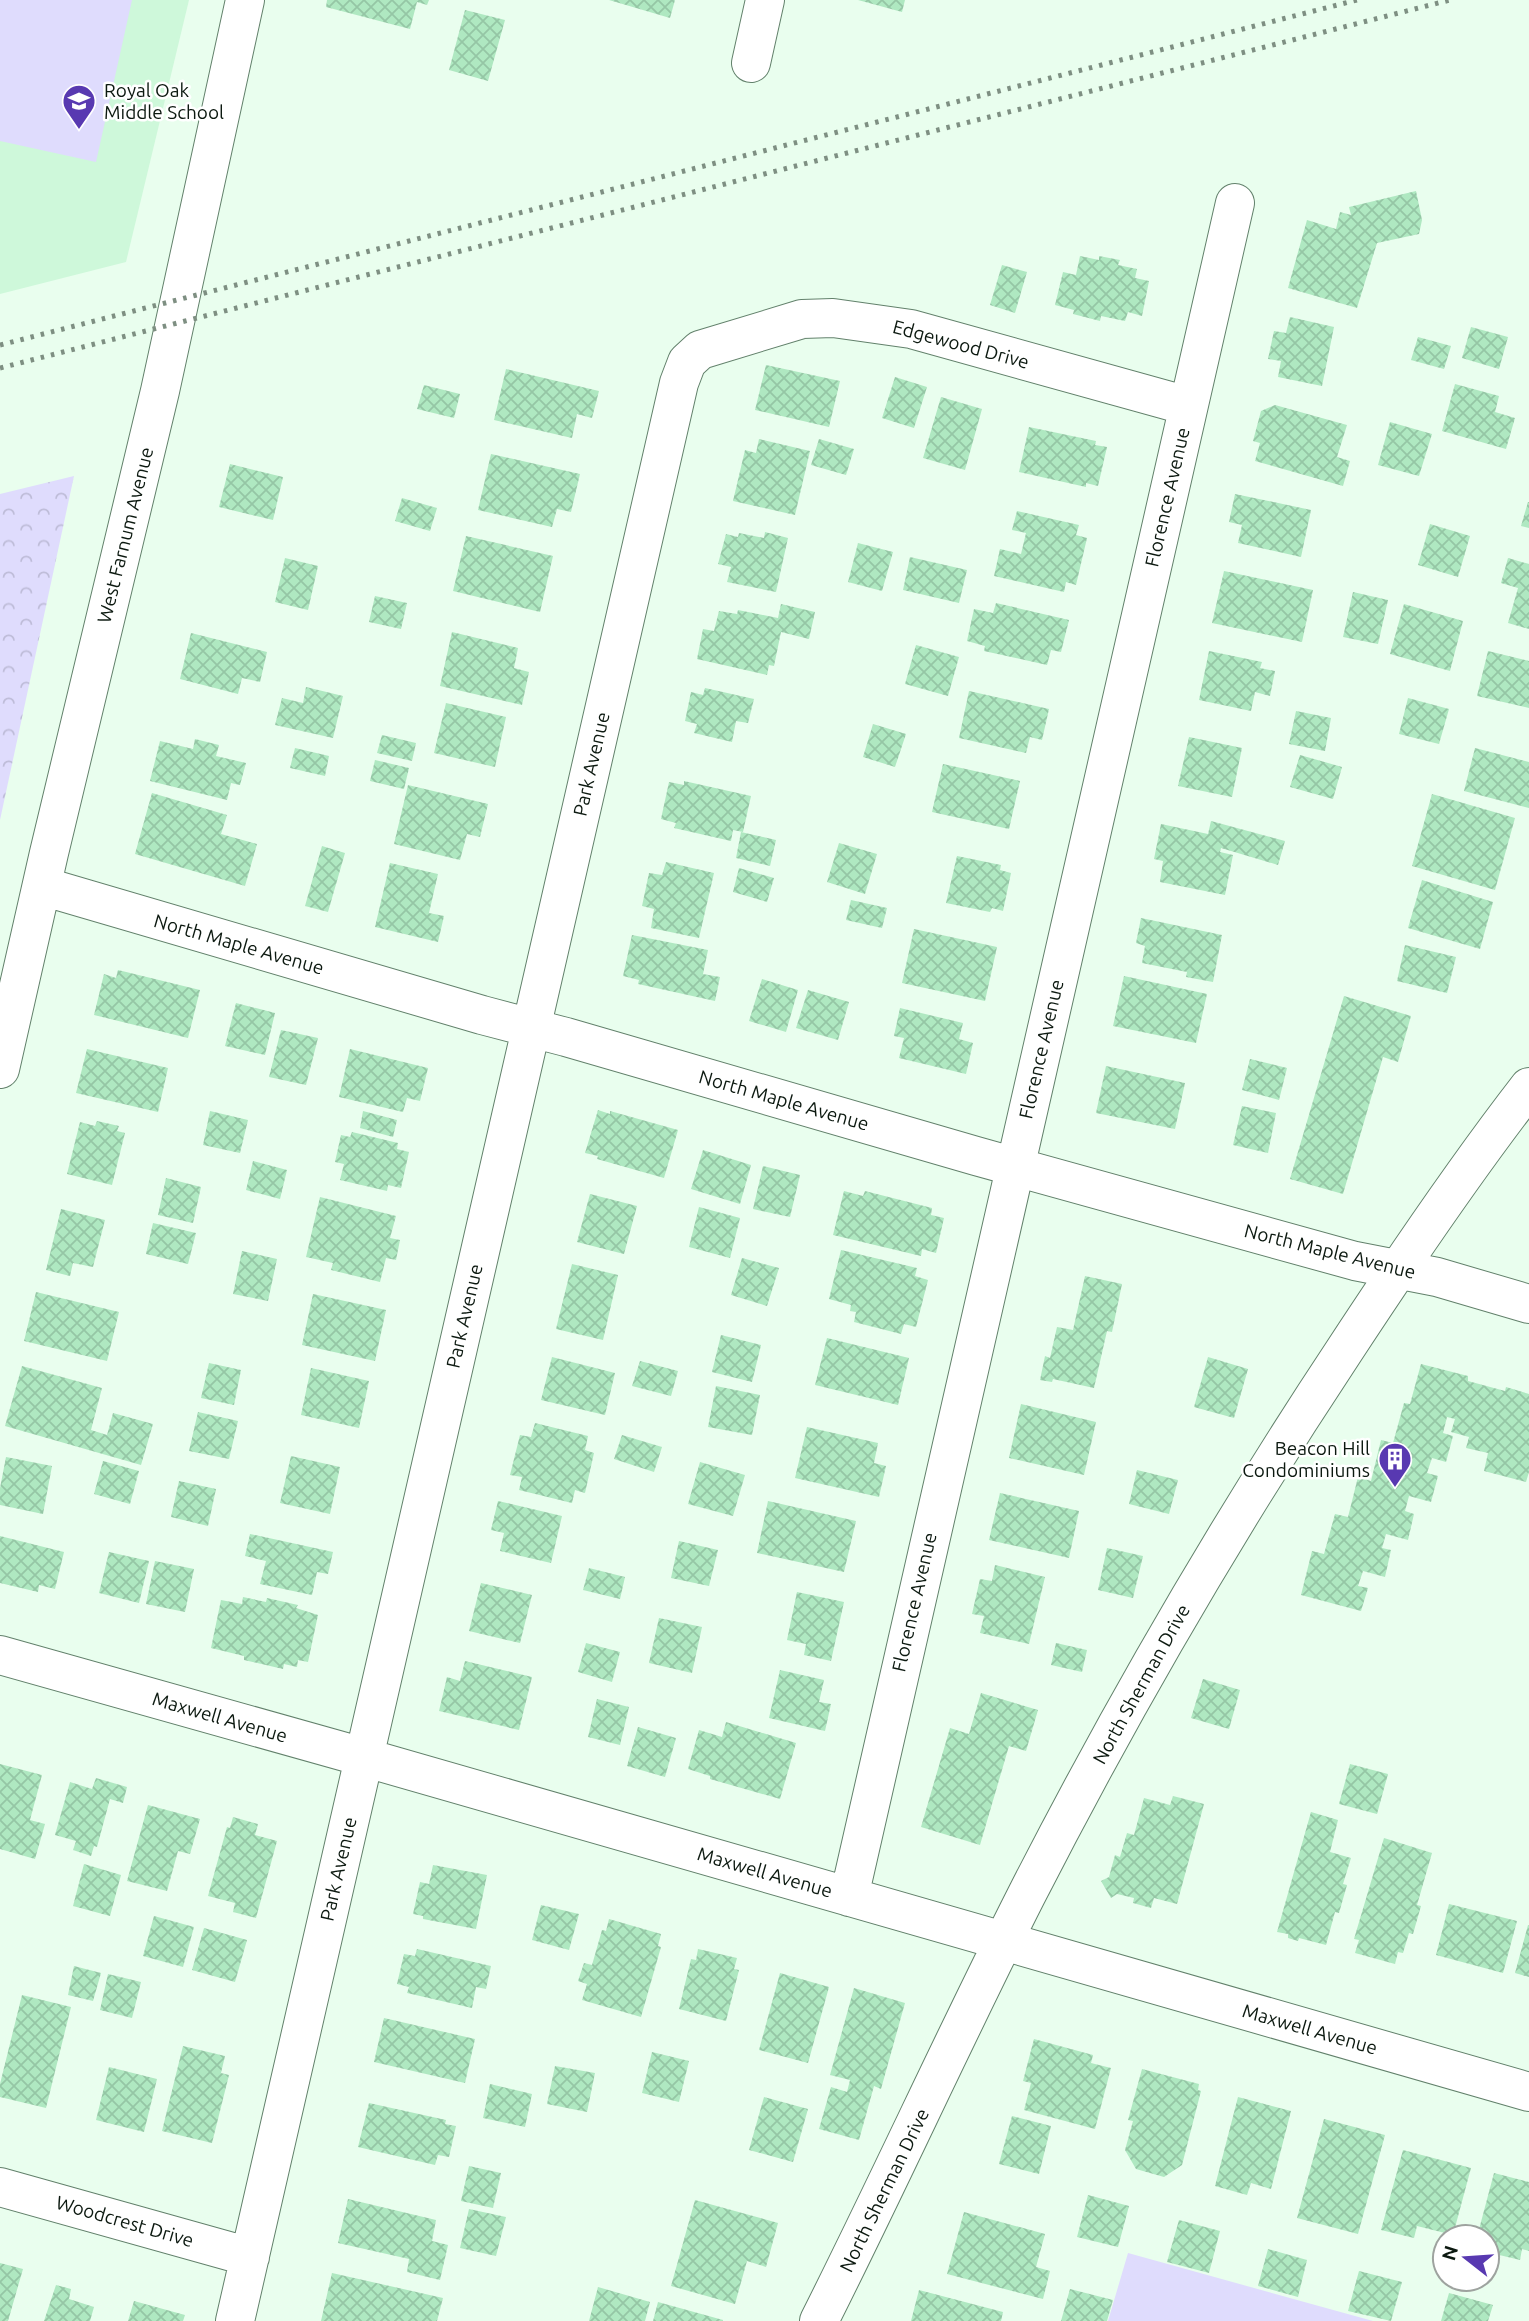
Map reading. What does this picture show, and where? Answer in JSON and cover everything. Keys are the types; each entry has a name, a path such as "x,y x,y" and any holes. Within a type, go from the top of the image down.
{"street":[{"name":"West Farnum Avenue","path":"0,1069 41,886 160,391 245,0"},
{"path":"751,62 765,0"},
{"name":"Florence Avenue","path":"849,1896 1235,203"},
{"name":"Edgewood Drive","path":"731,340 802,319 866,321 911,330 1188,406"},
{"name":"Park Avenue","path":"235,2321 679,383 687,362 700,350 731,340"},
{"name":"North Maple Avenue","path":"41,886 530,1028 1355,1261 1437,1277 1529,1304"},
{"name":"North Sherman Drive","path":"819,2321 1026,1896 1177,1615 1282,1443 1398,1269 1476,1156 1529,1087"},
{"name":"Maxwell Avenue","path":"0,1655 1529,2092"},
{"name":"Woodcrest Drive","path":"0,2187 250,2257"}],"shaded area":[{"name":"Royal Oak Middle School","path":"0,0 189,0 126,262 0,294"}],"green space":[{"path":"0,0 132,0 96,162 0,141"},
{"path":"74,476 0,820 0,494"},
{"path":"1128,2253 1373,2321 1108,2321"}],"building":[{"path":"327,0 429,0 427,5 417,2 410,29 326,7"},
{"path":"609,0 675,0 670,18"},
{"path":"858,0 905,0 902,12"},
{"path":"465,10 505,20 488,81 449,70"},
{"path":"1416,191 1422,220 1419,234 1377,243 1357,308 1288,288 1307,220 1336,229 1340,212 1351,215 1349,207"},
{"path":"1080,256 1120,260 1118,265 1137,269 1135,278 1149,281 1142,316 1128,312 1125,321 1101,316 1100,321 1073,314 1074,310 1055,305 1063,272 1076,275"},
{"path":"1002,265 1027,272 1015,313 990,305"},
{"path":"1290,317 1334,327 1322,386 1278,377 1281,361 1268,359 1274,331 1286,333"},
{"path":"1471,327 1508,337 1499,369 1462,358"},
{"path":"1418,337 1451,346 1444,369 1411,360"},
{"path":"766,365 840,381 829,427 755,410"},
{"path":"506,369 599,391 592,418 577,414 572,438 494,420"},
{"path":"895,377 927,387 914,428 882,418"},
{"path":"1455,384 1499,396 1495,412 1515,418 1506,449 1442,431"},
{"path":"424,385 460,394 454,418 417,409"},
{"path":"941,397 982,409 965,470 923,458"},
{"path":"1275,405 1347,425 1337,457 1350,461 1343,486 1255,461 1260,443 1253,441 1261,411"},
{"path":"1390,422 1432,434 1419,476 1378,465"},
{"path":"1029,427 1096,441 1095,445 1107,447 1098,486 1086,483 1086,487 1019,472"},
{"path":"759,439 810,451 795,515 733,501 745,450 756,453"},
{"path":"819,439 854,449 846,475 811,465"},
{"path":"491,454 580,474 571,512 557,509 552,527 478,510"},
{"path":"230,464 283,477 273,520 219,507"},
{"path":"1235,494 1311,510 1301,557 1238,543 1242,525 1229,522"},
{"path":"402,498 437,508 430,531 395,521"},
{"path":"1529,502 1529,528 1521,526"},
{"path":"1017,511 1079,525 1076,535 1087,538 1076,585 1066,582 1064,592 994,576 1000,549 1021,554 1026,533 1012,530"},
{"path":"1430,524 1470,536 1458,577 1418,565"},
{"path":"765,532 788,538 776,592 727,582 731,567 718,564 726,534 738,537 739,533 764,538"},
{"path":"466,536 553,556 540,612 453,591"},
{"path":"858,543 893,552 882,591 848,582"},
{"path":"910,557 967,570 959,603 903,590"},
{"path":"285,558 318,566 308,610 275,602"},
{"path":"1508,558 1529,564 1529,629 1508,623 1518,588 1501,583"},
{"path":"1224,571 1313,590 1302,642 1212,623"},
{"path":"1353,592 1388,600 1378,644 1343,637"},
{"path":"375,596 407,603 401,629 369,622"},
{"path":"996,603 1069,620 1061,652 1051,650 1047,665 984,651 985,646 967,641 974,609 993,613"},
{"path":"781,604 815,612 809,639 781,632 774,666 769,665 767,675 697,659 703,629 714,631 719,611 737,614 738,610 778,618"},
{"path":"1404,604 1463,621 1450,671 1390,654"},
{"path":"452,632 518,648 514,668 529,672 522,705 440,686"},
{"path":"191,633 267,652 260,682 242,678 238,694 180,679"},
{"path":"916,645 959,657 948,696 905,684"},
{"path":"1209,651 1262,662 1260,668 1275,671 1270,696 1255,692 1251,711 1199,700"},
{"path":"1488,651 1529,661 1529,708 1477,696"},
{"path":"306,687 343,696 333,738 275,725 282,698 303,703"},
{"path":"705,688 754,699 748,723 736,721 732,742 694,733 697,724 685,721 691,692 703,695"},
{"path":"969,691 1049,709 1042,740 1030,737 1026,753 959,738"},
{"path":"1408,698 1449,709 1439,744 1399,734"},
{"path":"446,703 506,717 495,767 434,753"},
{"path":"1296,711 1331,718 1325,751 1289,744"},
{"path":"873,724 906,734 895,767 863,757"},
{"path":"382,735 416,743 412,761 377,753"},
{"path":"1189,737 1242,748 1232,797 1178,786"},
{"path":"195,739 219,745 216,756 246,763 240,785 231,783 227,800 150,781 160,741 193,749"},
{"path":"295,748 329,756 325,776 290,768"},
{"path":"1475,748 1529,762 1529,808 1464,791"},
{"path":"1300,755 1342,767 1333,799 1290,787"},
{"path":"375,760 409,768 404,789 370,781"},
{"path":"943,764 1020,781 1009,829 932,812"},
{"path":"684,781 751,796 743,832 733,830 731,841 674,828 676,823 661,819 669,782 684,785"},
{"path":"408,785 488,804 480,837 467,834 460,860 394,844"},
{"path":"152,793 227,815 221,834 257,844 245,886 135,854"},
{"path":"1432,794 1515,818 1495,890 1412,866"},
{"path":"1211,821 1285,841 1278,865 1221,848 1220,852 1233,855 1225,895 1160,882 1163,861 1154,859 1161,824 1208,834"},
{"path":"741,832 776,840 770,866 736,858"},
{"path":"839,843 877,854 865,894 827,882"},
{"path":"322,846 345,853 328,912 305,906"},
{"path":"957,856 1001,865 1000,870 1011,873 1003,911 992,908 990,912 946,903"},
{"path":"666,862 714,873 699,938 651,928 654,909 642,906 649,873 662,875"},
{"path":"390,863 438,874 429,913 444,916 438,942 375,927"},
{"path":"739,868 774,878 767,902 733,892"},
{"path":"1422,880 1493,902 1480,949 1408,928"},
{"path":"851,900 887,908 882,928 846,920"},
{"path":"1141,918 1222,935 1213,982 1186,977 1187,972 1142,963 1145,946 1136,943"},
{"path":"914,929 997,947 985,1001 902,983"},
{"path":"632,935 708,950 703,974 720,977 715,1001 638,984 639,980 623,976"},
{"path":"1405,945 1456,957 1447,993 1397,981"},
{"path":"118,970 200,990 188,1038 94,1015 104,974 116,978"},
{"path":"1124,976 1207,994 1196,1043 1113,1026"},
{"path":"762,979 798,990 786,1032 749,1021"},
{"path":"808,990 849,1002 838,1040 796,1028"},
{"path":"1344,996 1411,1016 1398,1062 1383,1057 1343,1194 1290,1179"},
{"path":"236,1003 275,1013 265,1055 225,1046"},
{"path":"900,1008 963,1023 959,1039 973,1043 966,1074 899,1058 904,1038 894,1036"},
{"path":"281,1030 318,1038 306,1085 269,1077"},
{"path":"87,1049 168,1068 158,1112 76,1093"},
{"path":"350,1049 428,1068 420,1101 407,1098 403,1112 339,1097"},
{"path":"1250,1059 1287,1068 1279,1100 1242,1090"},
{"path":"1106,1066 1185,1083 1175,1129 1096,1113"},
{"path":"1242,1106 1276,1113 1268,1153 1233,1145"},
{"path":"598,1110 678,1130 664,1178 585,1153"},
{"path":"210,1111 248,1120 240,1153 203,1145"},
{"path":"363,1111 397,1120 393,1137 360,1128"},
{"path":"97,1121 119,1126 117,1131 125,1133 112,1185 67,1174 80,1122 95,1126"},
{"path":"352,1132 398,1143 397,1149 409,1152 401,1188 388,1185 387,1191 340,1180 344,1164 335,1162 341,1135 350,1137"},
{"path":"703,1150 751,1165 740,1204 691,1189"},
{"path":"253,1161 287,1170 280,1199 246,1190"},
{"path":"763,1166 800,1175 790,1217 753,1209"},
{"path":"166,1178 201,1187 193,1223 158,1215"},
{"path":"844,1191 863,1196 865,1191 932,1208 931,1215 944,1218 936,1253 922,1249 921,1256 833,1235"},
{"path":"590,1194 637,1206 624,1254 577,1242"},
{"path":"320,1197 396,1216 390,1238 400,1240 396,1260 386,1258 380,1282 331,1270 333,1263 306,1257"},
{"path":"699,1207 740,1218 730,1258 689,1247"},
{"path":"61,1209 105,1220 93,1267 73,1263 70,1276 46,1270"},
{"path":"153,1223 196,1233 188,1264 146,1254"},
{"path":"841,1250 917,1268 915,1276 928,1280 916,1327 904,1324 901,1334 854,1322 856,1312 850,1311 851,1305 829,1299"},
{"path":"242,1251 277,1259 268,1301 233,1294"},
{"path":"742,1258 779,1268 767,1306 731,1295"},
{"path":"572,1264 618,1275 603,1340 556,1329"},
{"path":"1085,1276 1122,1284 1112,1332 1107,1331 1094,1388 1053,1379 1052,1382 1040,1380 1045,1356 1050,1358 1057,1327 1073,1330"},
{"path":"36,1292 119,1312 107,1361 24,1341"},
{"path":"313,1294 386,1310 375,1361 302,1345"},
{"path":"721,1335 761,1345 752,1382 712,1372"},
{"path":"827,1338 909,1358 898,1405 815,1385"},
{"path":"552,1357 615,1373 605,1415 541,1400"},
{"path":"1208,1357 1248,1369 1234,1418 1194,1407"},
{"path":"640,1361 678,1371 671,1396 632,1386"},
{"path":"209,1363 241,1370 234,1405 201,1398"},
{"name":"Beacon Hill Condominiums","path":"1421,1364 1468,1376 1468,1381 1529,1394 1529,1472 1526,1482 1484,1471 1488,1453 1466,1448 1469,1437 1451,1432 1455,1419 1447,1417 1443,1433 1453,1436 1446,1462 1432,1458 1427,1473 1438,1476 1431,1502 1409,1496 1405,1511 1414,1514 1408,1540 1386,1534 1382,1548 1391,1550 1385,1577 1363,1571 1358,1586 1368,1588 1361,1611 1301,1595 1312,1551 1324,1554 1335,1514 1348,1517 1358,1477 1371,1481 1381,1440 1393,1443 1404,1403 1410,1404"},
{"path":"22,1366 102,1388 91,1430 107,1435 113,1413 153,1424 141,1465 5,1426"},
{"path":"311,1368 369,1381 359,1428 301,1415"},
{"path":"716,1386 760,1395 752,1435 708,1427"},
{"path":"1021,1404 1096,1422 1084,1475 1009,1458"},
{"path":"198,1412 238,1421 229,1459 189,1451"},
{"path":"535,1423 588,1436 585,1450 594,1453 585,1493 575,1490 572,1503 519,1490 522,1477 510,1475 520,1435 531,1437"},
{"path":"807,1427 878,1443 874,1463 886,1466 879,1497 795,1478"},
{"path":"622,1435 662,1447 654,1472 614,1459"},
{"path":"291,1456 340,1467 330,1514 280,1503"},
{"path":"6,1457 52,1466 43,1514 0,1505 0,1488"},
{"path":"103,1461 139,1471 130,1504 94,1494"},
{"path":"700,1462 745,1475 733,1516 688,1504"},
{"path":"1137,1470 1178,1480 1169,1514 1129,1504"},
{"path":"179,1481 216,1489 208,1526 171,1517"},
{"path":"1000,1493 1079,1511 1069,1558 989,1540"},
{"path":"498,1501 562,1516 551,1563 500,1551 504,1533 491,1530"},
{"path":"768,1501 856,1521 844,1572 757,1553"},
{"path":"250,1534 333,1552 328,1574 317,1572 312,1595 260,1584 266,1561 245,1556"},
{"path":"0,1536 64,1552 55,1589 39,1585 38,1592 0,1583"},
{"path":"679,1541 718,1550 709,1586 671,1578"},
{"path":"1107,1548 1143,1556 1133,1598 1098,1590"},
{"path":"109,1552 149,1561 139,1603 99,1593"},
{"path":"155,1561 194,1569 185,1612 146,1604"},
{"path":"995,1565 1045,1577 1029,1644 980,1633 984,1616 972,1614 980,1579 992,1581"},
{"path":"589,1568 625,1577 620,1599 583,1590"},
{"path":"481,1583 532,1595 520,1643 469,1631"},
{"path":"797,1592 844,1602 831,1661 804,1655 806,1644 787,1640"},
{"path":"243,1597 266,1602 267,1598 298,1605 296,1608 318,1615 308,1662 298,1660 297,1667 284,1664 283,1669 244,1660 244,1656 211,1648 221,1600 242,1604"},
{"path":"659,1618 702,1627 692,1673 649,1663"},
{"path":"586,1643 620,1652 612,1682 578,1672"},
{"path":"1056,1643 1087,1650 1082,1672 1051,1665"},
{"path":"465,1661 532,1677 519,1730 439,1711 447,1677 460,1681"},
{"path":"780,1670 824,1680 819,1702 831,1704 825,1731 769,1718"},
{"path":"1203,1679 1240,1690 1229,1729 1191,1718"},
{"path":"981,1693 1038,1710 1026,1751 1009,1746 980,1845 921,1827 950,1728 969,1734"},
{"path":"597,1699 629,1707 620,1745 588,1737"},
{"path":"726,1722 796,1743 780,1799 710,1779 710,1776 688,1769 699,1730 722,1737"},
{"path":"638,1727 676,1738 665,1777 627,1766"},
{"path":"0,1764 42,1775 30,1820 45,1824 35,1859 0,1849"},
{"path":"1350,1764 1388,1774 1377,1814 1339,1804"},
{"path":"96,1778 127,1787 123,1803 110,1799 97,1847 94,1846 91,1856 73,1850 76,1841 55,1835 70,1782 92,1789"},
{"path":"1173,1796 1204,1804 1177,1904 1154,1898 1151,1908 1133,1903 1134,1898 1117,1894 1111,1898 1101,1881 1109,1877 1115,1855 1120,1857 1127,1833 1134,1835 1144,1798 1170,1805"},
{"path":"148,1805 200,1819 190,1854 178,1851 167,1891 127,1881"},
{"path":"1311,1812 1338,1820 1330,1852 1351,1858 1343,1884 1347,1885 1339,1913 1335,1912 1326,1945 1299,1938 1298,1941 1288,1938 1288,1934 1277,1932"},
{"path":"233,1817 258,1824 255,1835 277,1841 256,1918 233,1912 235,1903 208,1896 227,1827 230,1828"},
{"path":"1384,1838 1432,1853 1417,1905 1421,1906 1413,1934 1409,1933 1403,1953 1398,1952 1395,1964 1355,1953 1359,1940 1354,1939"},
{"path":"84,1864 121,1875 110,1916 73,1906"},
{"path":"433,1865 487,1875 476,1929 423,1919 423,1916 413,1914 420,1882 429,1884"},
{"path":"1449,1904 1517,1921 1503,1973 1436,1955"},
{"path":"541,1905 579,1914 569,1950 532,1940"},
{"path":"154,1916 194,1927 183,1967 143,1956"},
{"path":"609,1919 661,1934 658,1946 661,1947 641,2017 582,2000 587,1984 578,1981 584,1963 592,1965 602,1930 606,1931"},
{"path":"1529,1925 1529,1977 1515,1973"},
{"path":"204,1928 247,1940 235,1982 192,1970"},
{"path":"417,1949 491,1966 486,1989 476,1987 472,2008 407,1993 409,1987 397,1984 404,1954 415,1956"},
{"path":"698,1949 737,1958 734,1969 739,1970 726,2021 679,2009 691,1959 696,1960"},
{"path":"74,1966 101,1973 93,2001 68,1995"},
{"path":"780,1973 829,1987 808,2063 759,2050"},
{"path":"108,1974 141,1982 132,2018 100,2010"},
{"path":"854,1988 905,2003 881,2089 874,2086 859,2140 819,2129 831,2087 847,2092 850,2080 830,2075"},
{"path":"22,1995 71,2007 46,2108 0,2097 0,2084"},
{"path":"384,2018 475,2039 465,2083 374,2062"},
{"path":"1034,2039 1093,2055 1091,2063 1111,2068 1095,2129 1024,2110 1031,2083 1023,2081"},
{"path":"183,2046 225,2056 221,2073 229,2075 212,2143 162,2131"},
{"path":"652,2052 689,2061 679,2102 642,2093"},
{"path":"555,2066 595,2073 587,2112 547,2104"},
{"path":"109,2067 157,2079 144,2132 96,2120"},
{"path":"1142,2069 1199,2084 1198,2090 1201,2091 1182,2165 1164,2177 1136,2169 1125,2150 1133,2121 1128,2120"},
{"path":"490,2084 532,2094 525,2127 483,2118"},
{"path":"764,2097 808,2109 793,2162 749,2150"},
{"path":"1238,2097 1291,2111 1271,2189 1251,2183 1247,2195 1215,2186"},
{"path":"369,2103 446,2120 445,2124 456,2126 449,2157 438,2155 435,2165 358,2147"},
{"path":"1012,2116 1051,2126 1039,2174 999,2164"},
{"path":"1324,2119 1385,2135 1358,2234 1297,2218"},
{"path":"1403,2150 1471,2168 1456,2223 1431,2223 1431,2230 1417,2226 1414,2238 1381,2230"},
{"path":"469,2166 501,2173 493,2208 461,2201"},
{"path":"1494,2173 1529,2182 1529,2251 1522,2249 1520,2260 1501,2255 1501,2223 1481,2223"},
{"path":"1088,2195 1129,2206 1118,2247 1077,2237"},
{"path":"348,2199 436,2220 432,2241 448,2245 440,2280 407,2272 409,2259 338,2243"},
{"path":"695,2200 778,2223 766,2267 747,2261 735,2304 671,2286"},
{"path":"469,2209 506,2217 496,2256 460,2248"},
{"path":"964,2212 1045,2234 1036,2267 1050,2271 1043,2299 947,2274"},
{"path":"1179,2220 1220,2231 1209,2273 1167,2262"},
{"path":"1268,2249 1307,2260 1298,2297 1258,2286"},
{"path":"0,2263 23,2269 8,2321 0,2321"},
{"path":"1359,2271 1402,2282 1391,2321 1348,2311"},
{"path":"332,2273 443,2298 437,2321 321,2321"},
{"path":"56,2285 71,2289 69,2299 94,2307 90,2321 44,2321"},
{"path":"598,2287 650,2302 645,2321 589,2321"},
{"path":"1070,2289 1113,2300 1107,2321 1061,2321"},
{"path":"919,2290 1003,2312 1001,2321 911,2321"},
{"path":"1449,2293 1493,2305 1488,2321 1441,2321"},
{"path":"134,2301 185,2315 183,2321 128,2321"},
{"path":"658,2302 723,2320 723,2321 653,2321"}],"railway":[{"path":"0,345 1357,0"},
{"path":"0,368 1450,0"}],"place":[{"name":"Royal Oak Middle School","path":"79,131"},
{"name":"Beacon Hill Condominiums","path":"1395,1489"}]}
